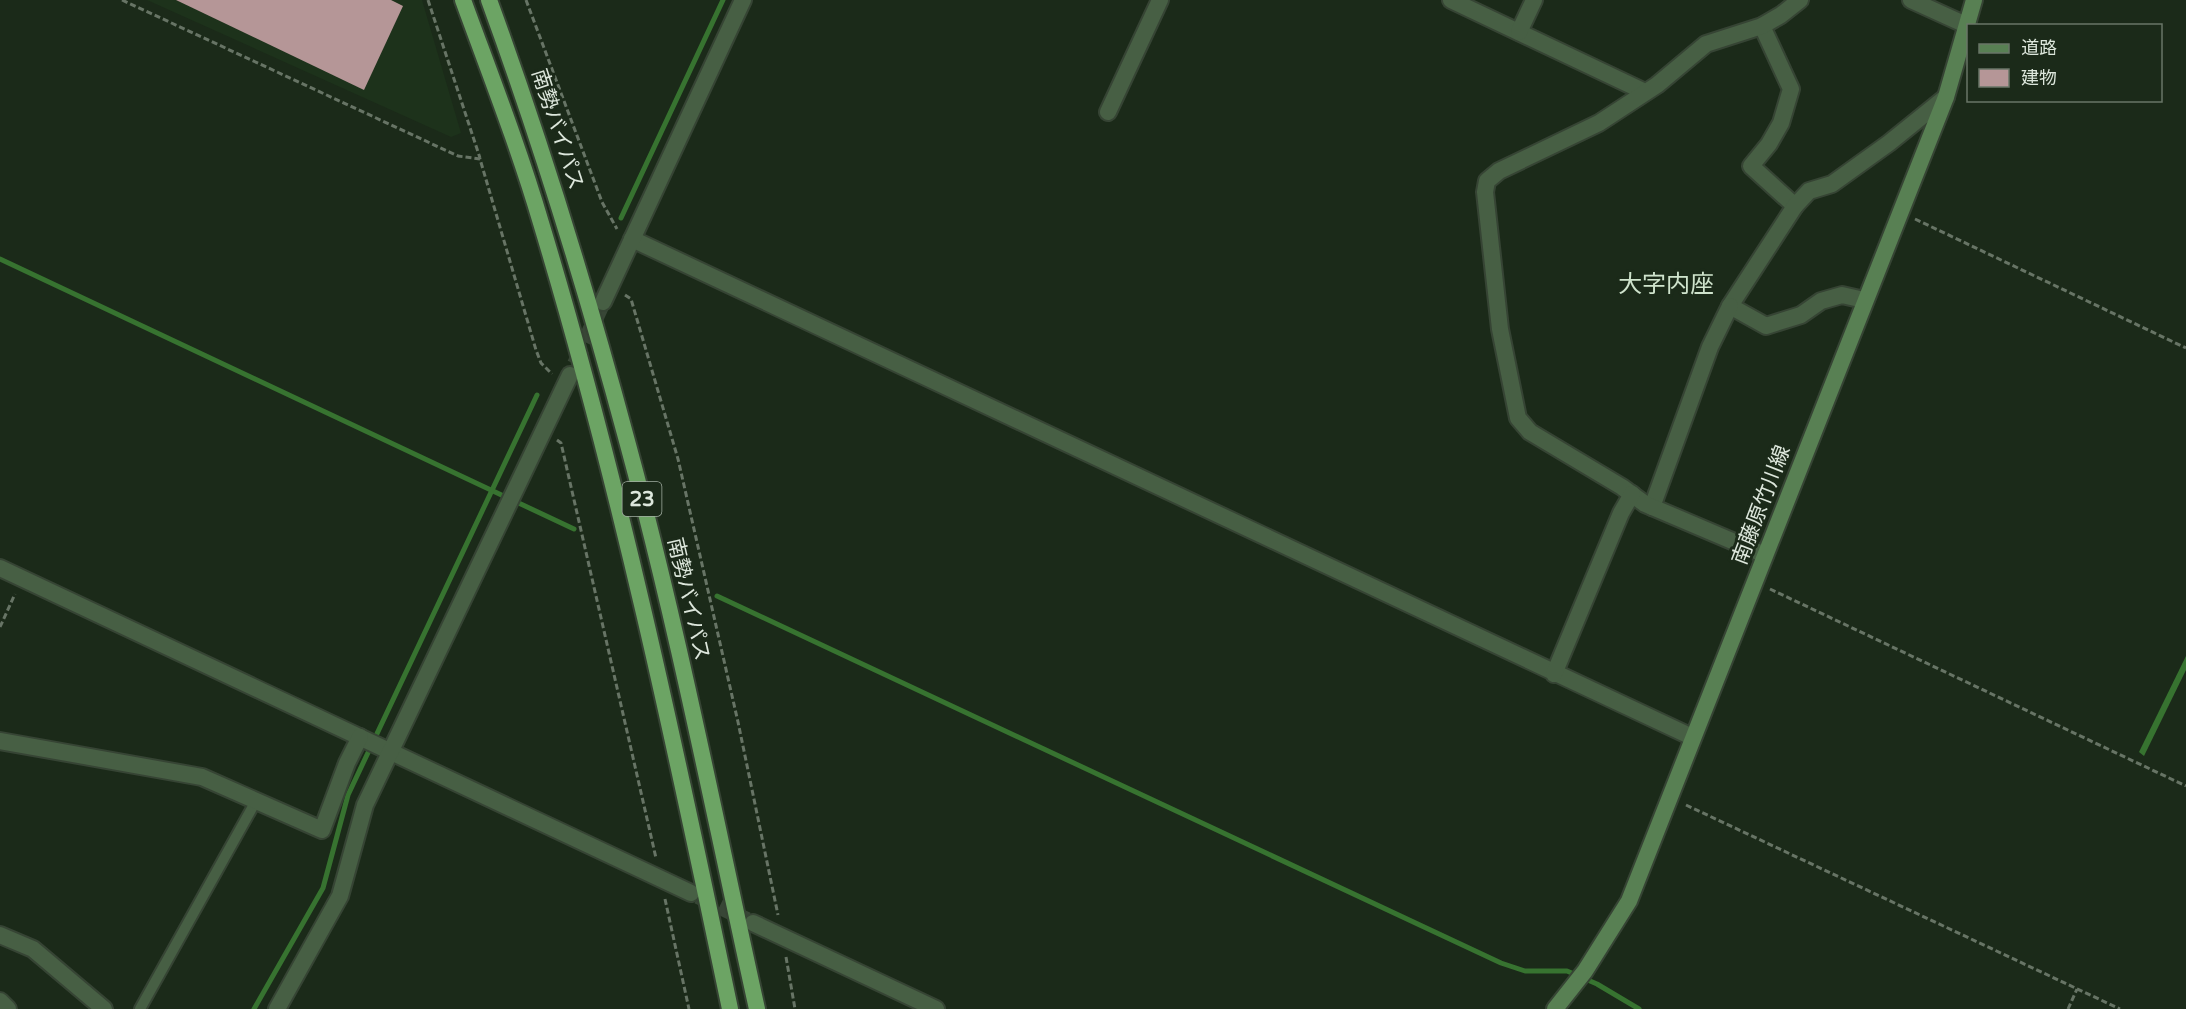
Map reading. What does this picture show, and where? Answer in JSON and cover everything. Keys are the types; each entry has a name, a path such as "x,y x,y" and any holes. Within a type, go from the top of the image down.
{"highway":[{"name":"23","path":"463,0 541,221 607,455 694,833 730,1009"},
{"name":"南勢バイパス","path":"489,0 557,196 627,441 670,614 757,1009"}],"main road":[{"name":"南藤原竹川線","path":"1555,1009 1581,978 1629,901 1864,300 1946,97 1974,0"}],"street":[{"path":"603,302 743,0"},
{"path":"1108,112 1160,0"},
{"path":"1451,0 1645,92"},
{"path":"1519,32 1534,0"},
{"path":"1765,555 1652,507 1530,432 1518,418 1500,330 1485,192 1487,181 1499,171 1599,123 1657,85 1706,44 1762,26 1800,0"},
{"path":"1911,0 1966,25"},
{"path":"1762,26 1791,89 1781,123 1769,144 1751,166 1795,206"},
{"path":"1652,507 1710,347 1730,306 1795,206 1809,191 1832,184 1946,97"},
{"path":"632,239 1692,737"},
{"path":"1730,306 1766,326 1801,315 1821,301 1842,295 1864,300"},
{"path":"277,1009 340,896 365,806 387,750 568,379"},
{"path":"1554,674 1621,513 1632,494"},
{"path":"0,568 692,893"},
{"path":"0,741 202,777 322,830 347,763 363,739"},
{"path":"753,923 936,1009"},
{"path":"0,935 33,949 104,1009"},
{"path":"0,1001 8,1009"}],"lane":[{"path":"140,1009 256,801"}],"path":[{"path":"122,0 458,156 480,159"},
{"path":"428,0 480,159 536,350 541,363 549,373 568,379"},
{"path":"526,0 602,202 618,230 632,239"},
{"path":"1900,212 2186,348"},
{"path":"611,285 631,299 678,459 738,722 795,1009"},
{"path":"543,430 561,443 689,1009"},
{"path":"0,627 22,578"},
{"path":"1755,582 2186,786"},
{"path":"1671,797 2120,1009"},
{"path":"2068,1009 2077,989"}],"shaded area":[{"path":"147,0 422,0 461,133 451,137"},
{"path":"2186,656 2186,670 2144,756 2139,752"}],"building":[{"path":"176,0 391,0 403,6 364,90"}],"waterway":[{"path":"621,218 723,0"},
{"path":"0,259 574,529"},
{"path":"254,1009 323,888 348,795 537,395"},
{"path":"717,596 1501,963 1525,971 1567,971 1597,984 1639,1009"}],"tunnel":[{"path":"575,364 603,302"},
{"path":"698,896 747,920"}],"district":[{"name":"大字内座","path":"1666,284"}]}
